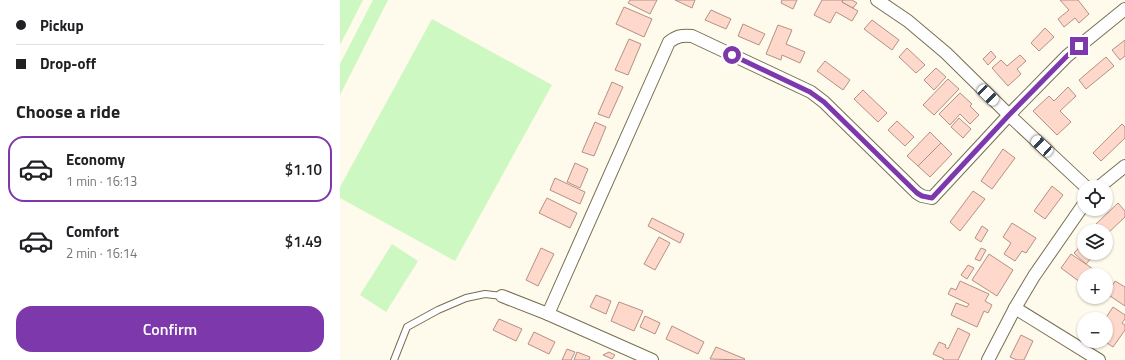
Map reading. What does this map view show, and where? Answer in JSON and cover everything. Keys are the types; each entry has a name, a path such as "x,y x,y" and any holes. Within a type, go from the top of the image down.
{"street":[{"path":"877,0 908,21 946,53 1079,180"},
{"path":"548,314 669,42 676,37 684,35 692,36 810,92 824,102 917,193 932,198 1009,115 1067,56 1125,9"},
{"path":"1108,180 1125,166"},
{"path":"988,360 1014,308 1034,276 1077,214"},
{"path":"502,296 548,314 652,360"},
{"path":"1014,308 1099,360"}],"lane":[{"path":"394,360 407,327 438,310 466,298 485,294 502,296"}],"green space":[{"path":"340,0 363,0 340,45"},
{"path":"373,0 388,0 340,95 340,64"},
{"path":"432,19 552,85 455,261 340,198 340,187"},
{"path":"392,244 418,261 386,312 360,295"}],"building":[{"path":"630,0 657,0 650,14 628,3"},
{"path":"675,0 695,0 692,8"},
{"path":"782,0 797,0 793,9 781,3"},
{"path":"822,0 843,0 842,2 858,11 852,21 836,12 830,23 814,15"},
{"path":"843,0 852,0 857,3 853,8 842,2"},
{"path":"1060,0 1078,0 1089,14 1079,23 1075,18 1064,27 1058,19 1069,10"},
{"path":"624,7 652,19 644,37 616,24"},
{"path":"711,10 731,19 726,29 705,20"},
{"path":"872,20 899,40 892,50 864,29"},
{"path":"743,24 765,34 759,45 738,36"},
{"path":"778,25 792,30 786,44 805,52 800,63 782,55 781,60 766,54"},
{"path":"1045,28 1054,37 1039,51 1031,43"},
{"path":"629,39 641,44 628,75 615,70"},
{"path":"1125,40 1125,56 1120,60 1112,50"},
{"path":"907,48 925,65 916,73 899,57"},
{"path":"991,51 996,57 988,65 983,59"},
{"path":"1020,55 1026,61 1017,69 1021,74 1008,86 992,68 1001,60 1007,66"},
{"path":"1106,57 1114,66 1086,89 1079,80"},
{"path":"825,61 850,80 843,90 817,71"},
{"path":"936,68 946,77 934,90 924,80"},
{"path":"948,79 959,89 934,115 923,105"},
{"path":"612,82 623,87 609,118 598,114"},
{"path":"1068,87 1076,96 1060,111 1071,122 1057,135 1033,111 1049,96 1054,101"},
{"path":"863,90 887,113 878,122 854,99"},
{"path":"960,93 972,104 970,106 979,115 970,124 960,114 950,125 939,114"},
{"path":"959,118 971,129 963,138 951,127"},
{"path":"897,121 914,137 905,146 888,130"},
{"path":"595,122 606,127 594,156 582,152"},
{"path":"1122,124 1125,127 1125,138 1101,161 1093,153"},
{"path":"930,132 941,143 918,166 907,156"},
{"path":"941,143 952,154 930,177 918,166"},
{"path":"1003,149 1015,158 992,189 981,181"},
{"path":"575,163 588,169 580,188 567,182"},
{"path":"555,178 585,192 580,204 550,190"},
{"path":"1052,186 1063,195 1045,219 1034,211"},
{"path":"973,191 985,199 960,231 950,222"},
{"path":"547,198 577,213 570,228 539,213"},
{"path":"1118,203 1125,211 1125,217 1113,228 1113,224 1096,224 1104,216 1113,216 1113,208"},
{"path":"652,218 684,234 680,243 648,226"},
{"path":"1012,223 1036,238 1026,253 1022,251 1015,261 1004,254 1011,243 1003,237"},
{"path":"982,226 988,230 981,242 975,238"},
{"path":"659,237 670,243 655,270 644,264"},
{"path":"541,248 554,254 538,286 526,280"},
{"path":"981,248 986,250 980,261 975,259"},
{"path":"989,254 1013,270 997,296 972,280"},
{"path":"1071,254 1077,258 1077,260 1080,260 1092,268 1077,268 1077,280 1061,268"},
{"path":"1082,260 1090,260 1086,264"},
{"path":"968,265 974,268 967,279 961,275"},
{"path":"960,281 989,294 985,301 992,305 988,313 984,311 977,327 951,315 956,303 967,307 969,304 948,294 951,288 956,290"},
{"path":"1115,281 1125,287 1125,306 1113,298 1113,284"},
{"path":"596,295 611,301 606,314 590,307"},
{"path":"619,302 643,311 634,331 611,321"},
{"path":"1113,307 1125,315 1125,319 1122,323 1125,325 1125,330 1113,347 1113,312 1110,312"},
{"path":"645,316 660,323 655,334 640,327"},
{"path":"499,319 522,329 516,341 493,330"},
{"path":"672,326 704,342 698,354 666,339"},
{"path":"958,328 970,334 958,360 943,360 944,359 933,354 939,342 946,345 945,347 948,349"},
{"path":"534,332 555,342 549,354 528,344"},
{"path":"1021,335 1033,341 1024,360 1017,360 1010,357"},
{"path":"716,347 745,359 710,359"},
{"path":"567,349 575,352 571,360 562,360"},
{"path":"577,352 590,357 589,360 574,360"},
{"path":"609,352 615,355 612,359 603,355"}],"route":[{"path":"732,55 810,92 824,102 917,193 922,196 932,198 1009,115 1067,56 1079,46"}]}
